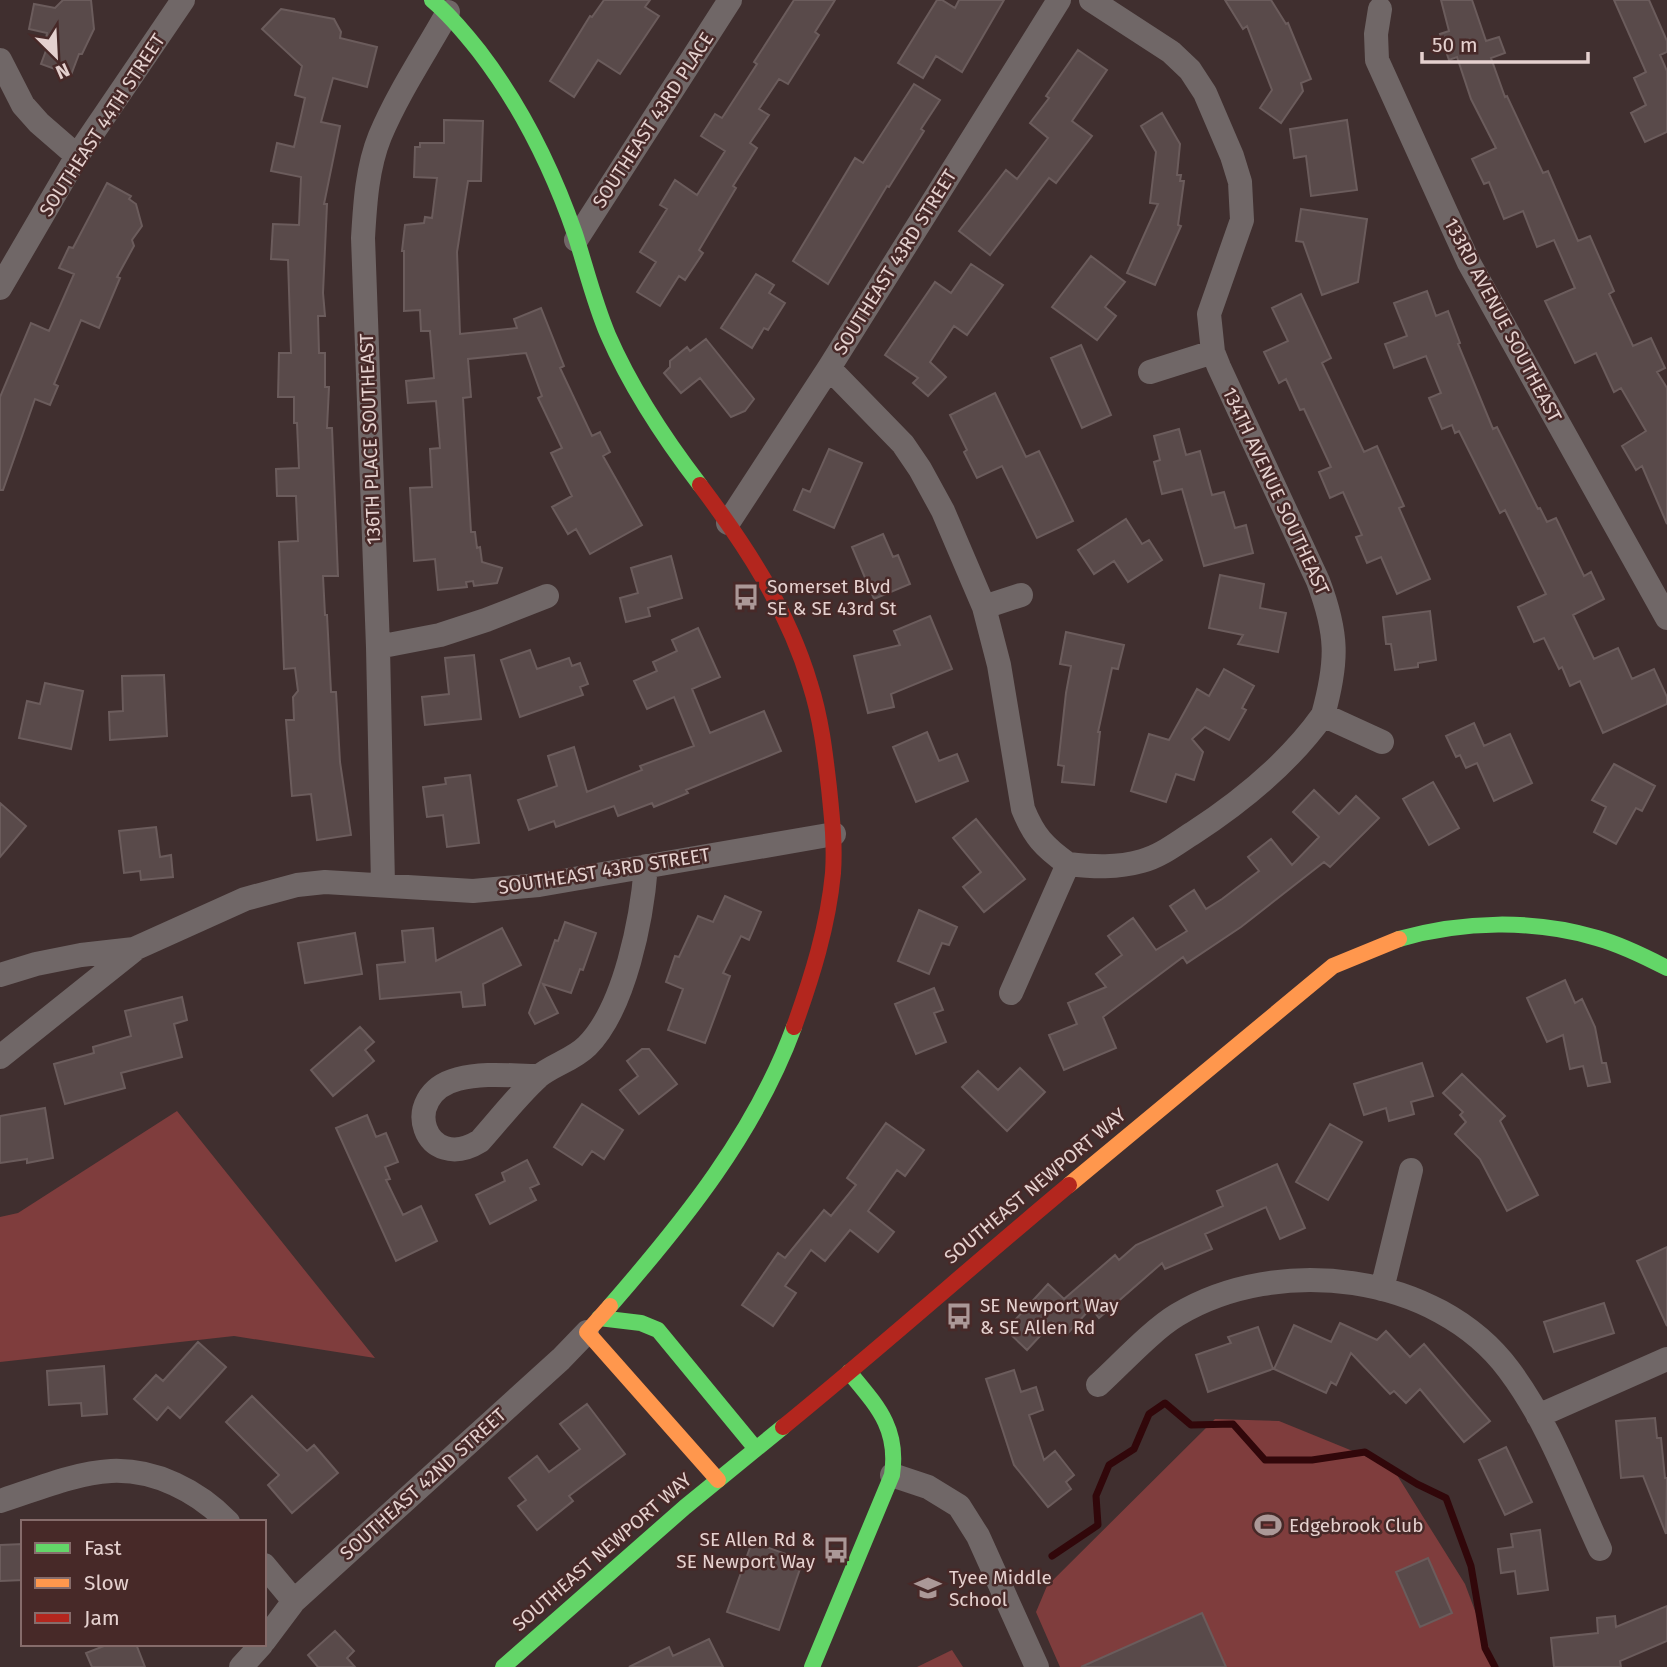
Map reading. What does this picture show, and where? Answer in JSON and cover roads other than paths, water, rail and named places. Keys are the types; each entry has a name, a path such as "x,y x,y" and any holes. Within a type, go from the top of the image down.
{"street":[{"name":"SOUTHEAST 44TH STREET","path":"0,288 77,156 184,0"},
{"name":"SOUTHEAST 43RD PLACE","path":"576,240 730,0"},
{"name":"SOUTHEAST 43RD STREET","path":"728,523 829,368 1059,0"},
{"name":"134TH AVENUE SOUTHEAST","path":"1091,0 1171,52 1190,70 1205,93 1232,156 1240,183 1242,220 1209,313 1213,352 1328,606 1335,654 1332,683 1323,715"},
{"path":"440,6 492,67 540,146 576,240 603,324 648,416 728,523 766,583 804,664 817,706 827,760 834,835 828,909 815,967 792,1035 768,1089 739,1139 667,1238 593,1325"},
{"name":"136TH PLACE SOUTHEAST","path":"383,885 378,647 364,251 365,205 379,138 440,6"},
{"name":"133RD AVENUE SOUTHEAST","path":"1380,9 1376,34 1377,60 1469,263 1667,618"},
{"path":"0,60 23,105 39,123 77,156"},
{"path":"1150,372 1213,352"},
{"path":"829,368 902,444 920,469 943,511 984,607 999,666 1023,809 1032,830 1047,849 1068,864 1098,868 1121,866 1146,860 1168,850 1236,805 1305,741 1323,715 1382,742"},
{"path":"984,607 1021,595"},
{"path":"378,647 440,635 547,596"},
{"name":"SOUTHEAST 43RD STREET","path":"0,1057 134,949 229,905 272,891 325,882 473,891 539,885 834,835"},
{"path":"1011,993 1068,864"},
{"path":"539,1076 586,1048 603,1028 616,1000 638,928 646,866"},
{"name":"SOUTHEAST NEWPORT WAY","path":"503,1667 718,1480 1332,966 1407,937 1447,930 1534,926 1576,932 1615,944 1667,968"},
{"name":"SOUTHEAST 43RD STREET","path":"0,975 81,955 134,949"},
{"path":"1382,1289 1411,1170"},
{"path":"643,1268 658,1330 756,1449"},
{"path":"1098,1385 1176,1316 1210,1299 1252,1287 1296,1280 1347,1281 1382,1289 1427,1304 1458,1321 1484,1341 1509,1370 1538,1416 1600,1549"},
{"path":"593,1325 641,1322 658,1330"},
{"path":"593,1325 604,1349 718,1480"},
{"name":"SOUTHEAST 42ND STREET","path":"266,1639 294,1601 561,1359 593,1325"},
{"path":"1538,1416 1667,1359"},
{"path":"812,1667 892,1475 896,1448 884,1416 849,1372"},
{"path":"0,1501 77,1477 111,1471 143,1474 174,1483 201,1498 226,1520"},
{"path":"892,1475 928,1487 959,1506 978,1536 1037,1667"},
{"path":"266,1567 294,1601"},
{"name":"SOUTHEAST 42ND STREET","path":"242,1667 260,1646"}],"waterway":[{"path":"1052,1556 1098,1525 1096,1496 1109,1465 1134,1449 1149,1414 1165,1403 1191,1425 1233,1424 1265,1460 1312,1460 1365,1452 1417,1484 1446,1498 1471,1566 1485,1648 1495,1667"}],"place":[{"name":"Somerset Blvd SE & SE 43rd St","path":"746,597"},
{"name":"SE Newport Way & SE Allen Rd","path":"959,1316"},
{"name":"Edgebrook Club","path":"1268,1525"},
{"name":"SE Allen Rd & SE Newport Way","path":"836,1550"},
{"name":"Tyee Middle School","path":"928,1588"}]}
